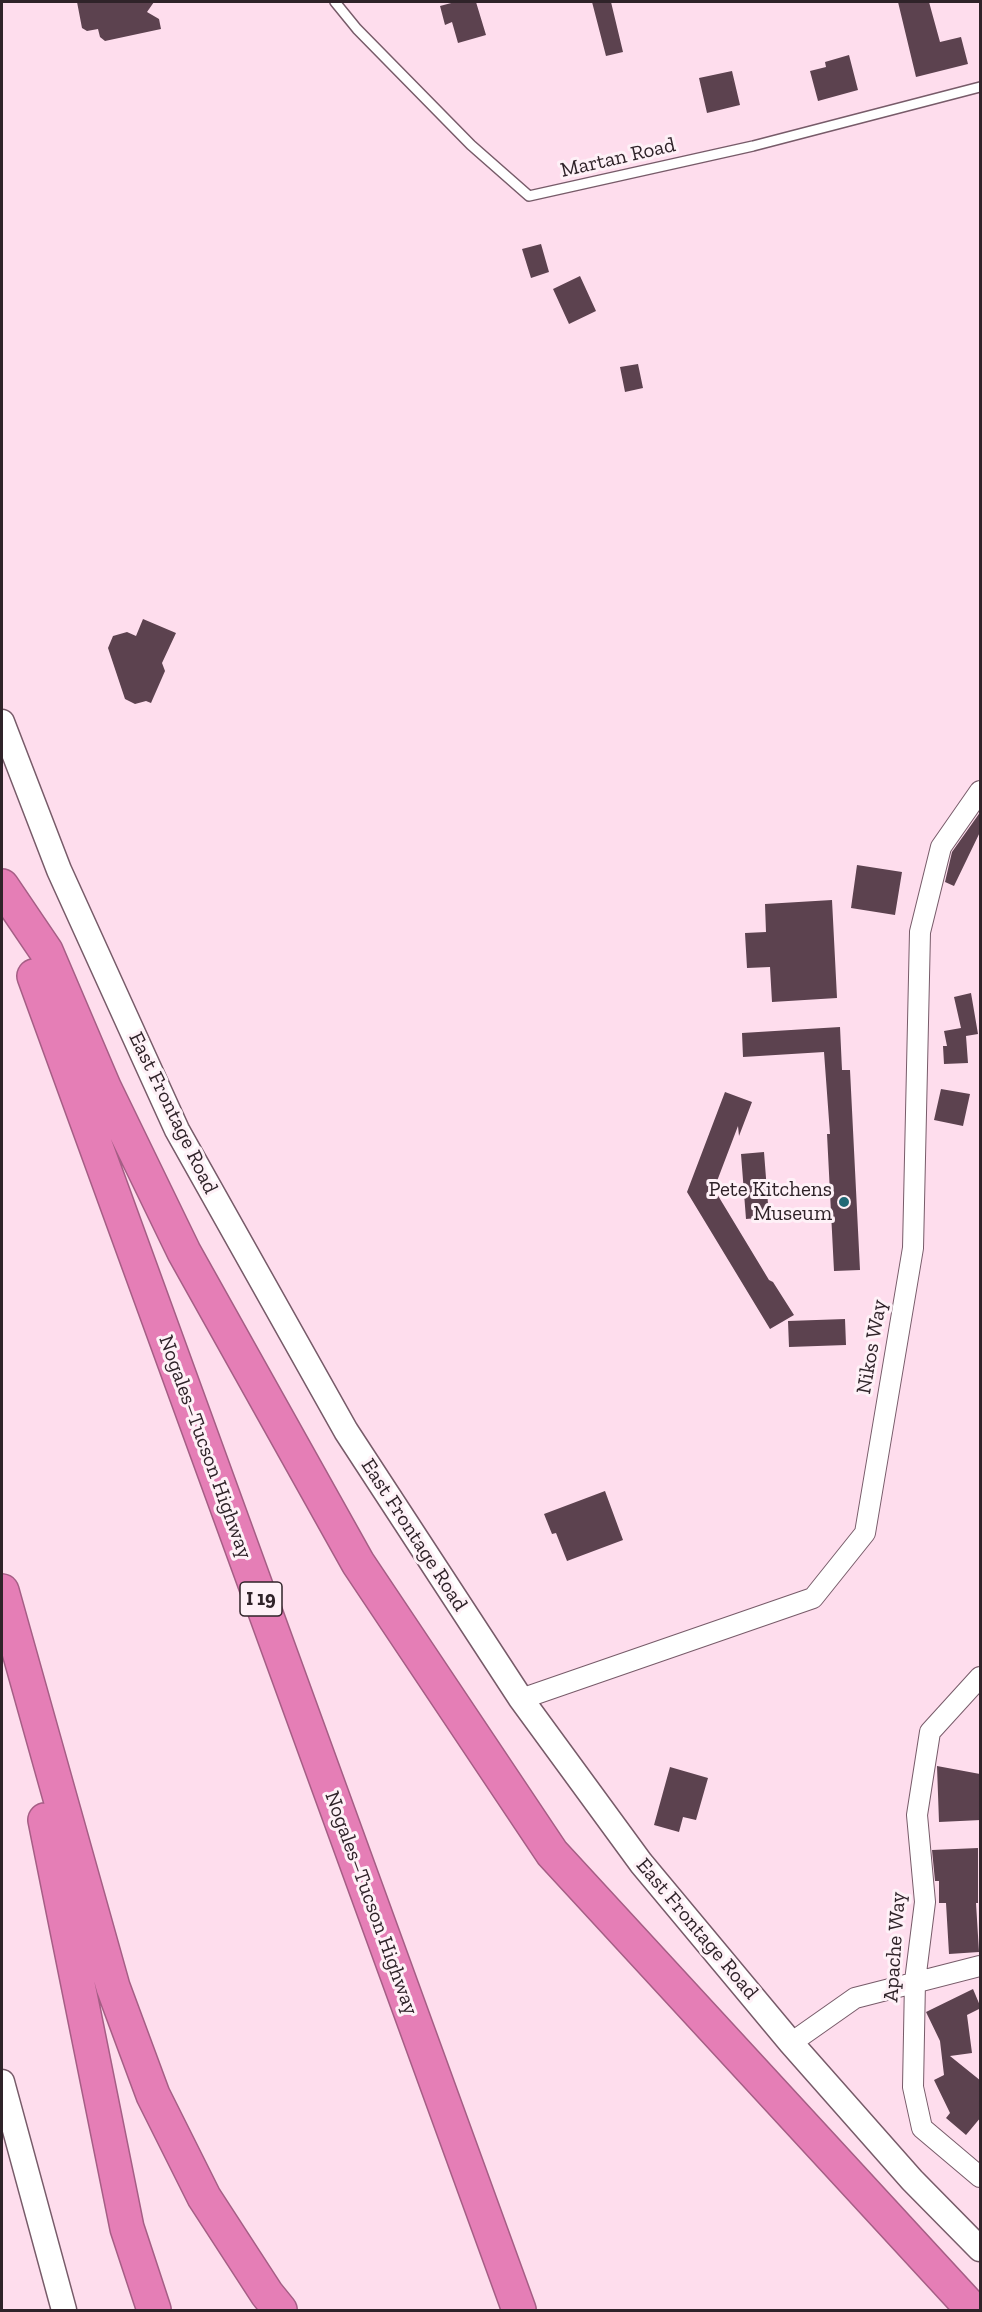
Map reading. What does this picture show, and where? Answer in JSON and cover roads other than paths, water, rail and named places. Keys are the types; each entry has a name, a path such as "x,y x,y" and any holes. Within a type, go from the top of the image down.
{"highway":[{"name":"Nogales–Tucson Highway","path":"2,886 519,2310"},
{"path":"2,886 46,951 104,1087 184,1251 358,1563 552,1853 973,2310"},
{"path":"2,1591 113,1987 153,2095 204,2197 267,2294 280,2310"},
{"path":"2,1607 127,2228 154,2310"}],"street":[{"name":"East Frontage Road","path":"2,722 59,870 177,1130 346,1431 521,1699 641,1863 791,2043 912,2180 981,2249"},
{"name":"Nikos Way","path":"521,1699 813,1598 865,1533 913,1248 920,932 941,847 981,791"},
{"name":"Apache Way","path":"981,1677 930,1732 917,1815 925,1902 915,1981 913,2087 922,2128 981,2177"},
{"path":"791,2043 855,1998 981,1966"},
{"path":"2,2082 64,2310"}],"lane":[{"name":"Martan Road","path":"335,2 357,29 471,145 529,196 753,146 981,87"}],"place":[{"name":"Pete Kitchens Museum","path":"844,1202"}]}
